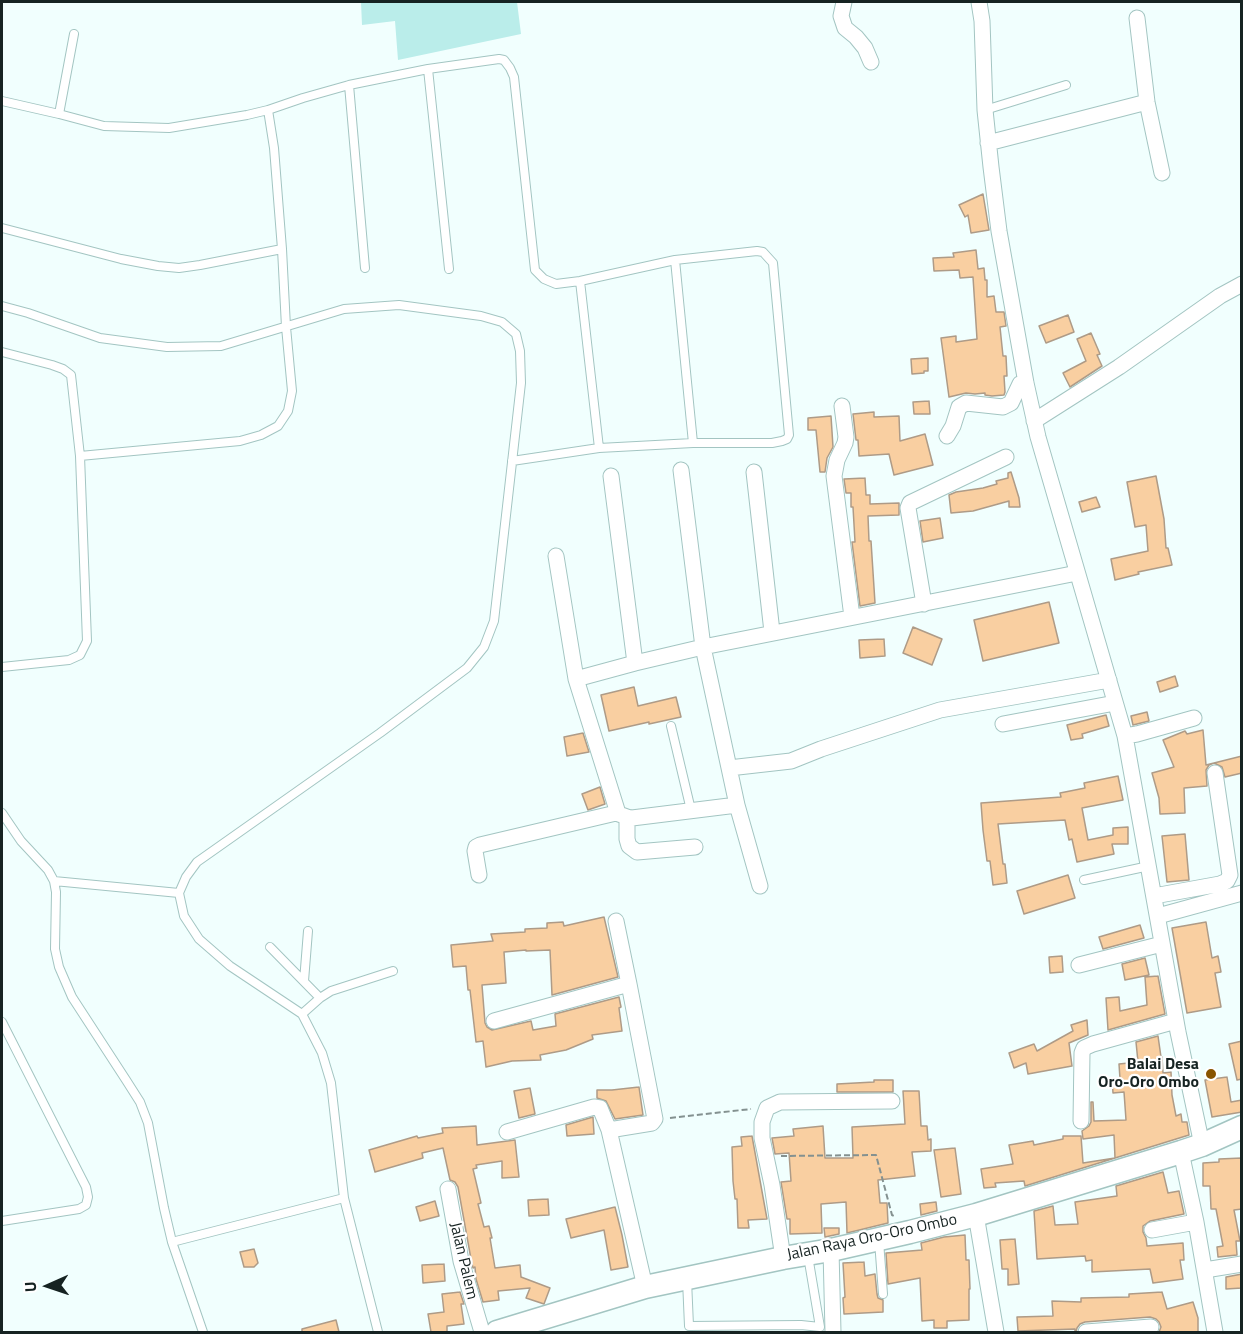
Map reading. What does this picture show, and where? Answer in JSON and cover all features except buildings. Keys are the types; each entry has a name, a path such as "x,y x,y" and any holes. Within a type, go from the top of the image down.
{"main road":[{"name":"Jalan Raya Oro-Oro Ombo","path":"497,1332 645,1287 831,1250 976,1215 1192,1149 1236,1133"}],"street":[{"path":"844,2 842,16 845,27 865,48 871,62"},
{"path":"979,2 988,143 999,231 1034,421 1125,736 1176,1021 1192,1149 1196,1222 1215,1332"},
{"path":"1137,18 1147,102 1162,173"},
{"path":"988,143 1147,102"},
{"path":"1034,421 1119,367 1220,296 1242,284"},
{"path":"947,436 959,407 966,403 1003,406 1011,403 1020,384 1026,383"},
{"path":"842,406 845,444 837,460 834,476 852,617"},
{"path":"924,604 908,508 910,502 1006,457"},
{"path":"681,470 703,646 737,805 760,886"},
{"path":"754,472 772,632"},
{"path":"611,476 634,663"},
{"path":"556,555 576,679 617,810 622,815 629,846 637,852 695,847"},
{"path":"576,679 703,646 1077,573"},
{"path":"729,768 791,761 940,710 1109,680"},
{"path":"1003,724 1115,703"},
{"path":"1125,736 1194,718"},
{"path":"1154,896 1220,884 1227,881 1230,875 1215,772"},
{"path":"478,875 475,851 480,845 622,815 737,805"},
{"path":"1158,916 1242,893"},
{"path":"609,1130 652,1123 655,1119 616,921"},
{"path":"1079,965 1162,944"},
{"path":"494,1021 629,984"},
{"path":"1081,1121 1084,1048 1176,1021"},
{"path":"783,1258 762,1138 762,1122 767,1108 780,1102 892,1101"},
{"path":"507,1132 597,1106 600,1108 609,1130 645,1287"},
{"name":"Jalan Palem","path":"448,1189 461,1261 482,1332"},
{"path":"976,1215 996,1332"},
{"path":"1152,1230 1196,1222"},
{"path":"824,1331 831,1250"},
{"path":"1205,1270 1242,1264"},
{"path":"1086,1332 1151,1327"}],"lane":[{"path":"59,114 74,34"},
{"path":"2,101 104,126 169,128 268,110 349,85 499,58 504,60 514,77 535,270 544,279 556,284 580,281 675,260 757,251 768,256 773,263 789,435 787,439 772,443 693,443 599,448 512,461"},
{"path":"428,69 449,269"},
{"path":"349,85 366,268"},
{"path":"986,110 1066,85"},
{"path":"80,456 240,441 261,435 278,426 288,411 292,390 282,249 268,110"},
{"path":"2,228 121,259 178,268 282,249"},
{"path":"675,260 693,443"},
{"path":"580,281 599,448"},
{"path":"2,306 100,338 168,347 221,346 344,309 399,305 482,316 502,322 516,334 520,351 521,383 494,621 484,647 459,675 197,862 186,877 179,893 184,916 199,939 230,966 302,1014 322,1053 331,1083 344,1198 378,1332"},
{"path":"2,352 52,365 71,375 80,456 87,641 80,655 69,660 2,667"},
{"path":"671,726 691,810"},
{"path":"2,813 21,841 48,870 54,881 57,892 55,949 59,967 72,997 140,1102 151,1134 172,1242 203,1332"},
{"path":"1084,880 1149,866"},
{"path":"54,881 179,893"},
{"path":"304,981 308,932"},
{"path":"270,947 320,998"},
{"path":"302,1014 331,991 393,971"},
{"path":"2,1022 86,1187 88,1197 86,1205 79,1209 2,1221"},
{"path":"172,1242 344,1198"},
{"path":"879,1239 883,1294"},
{"path":"687,1279 687,1329 801,1326 824,1331 808,1254"}],"path":[{"path":"655,1119 767,1108"},
{"path":"766,1156 876,1155 892,1215 905,1223 910,1232"}],"shaded area":[{"path":"361,2 517,2 521,34 398,60 395,21 362,25"}],"place":[{"name":"Balai Desa Oro-Oro Ombo","path":"1211,1074"}]}
